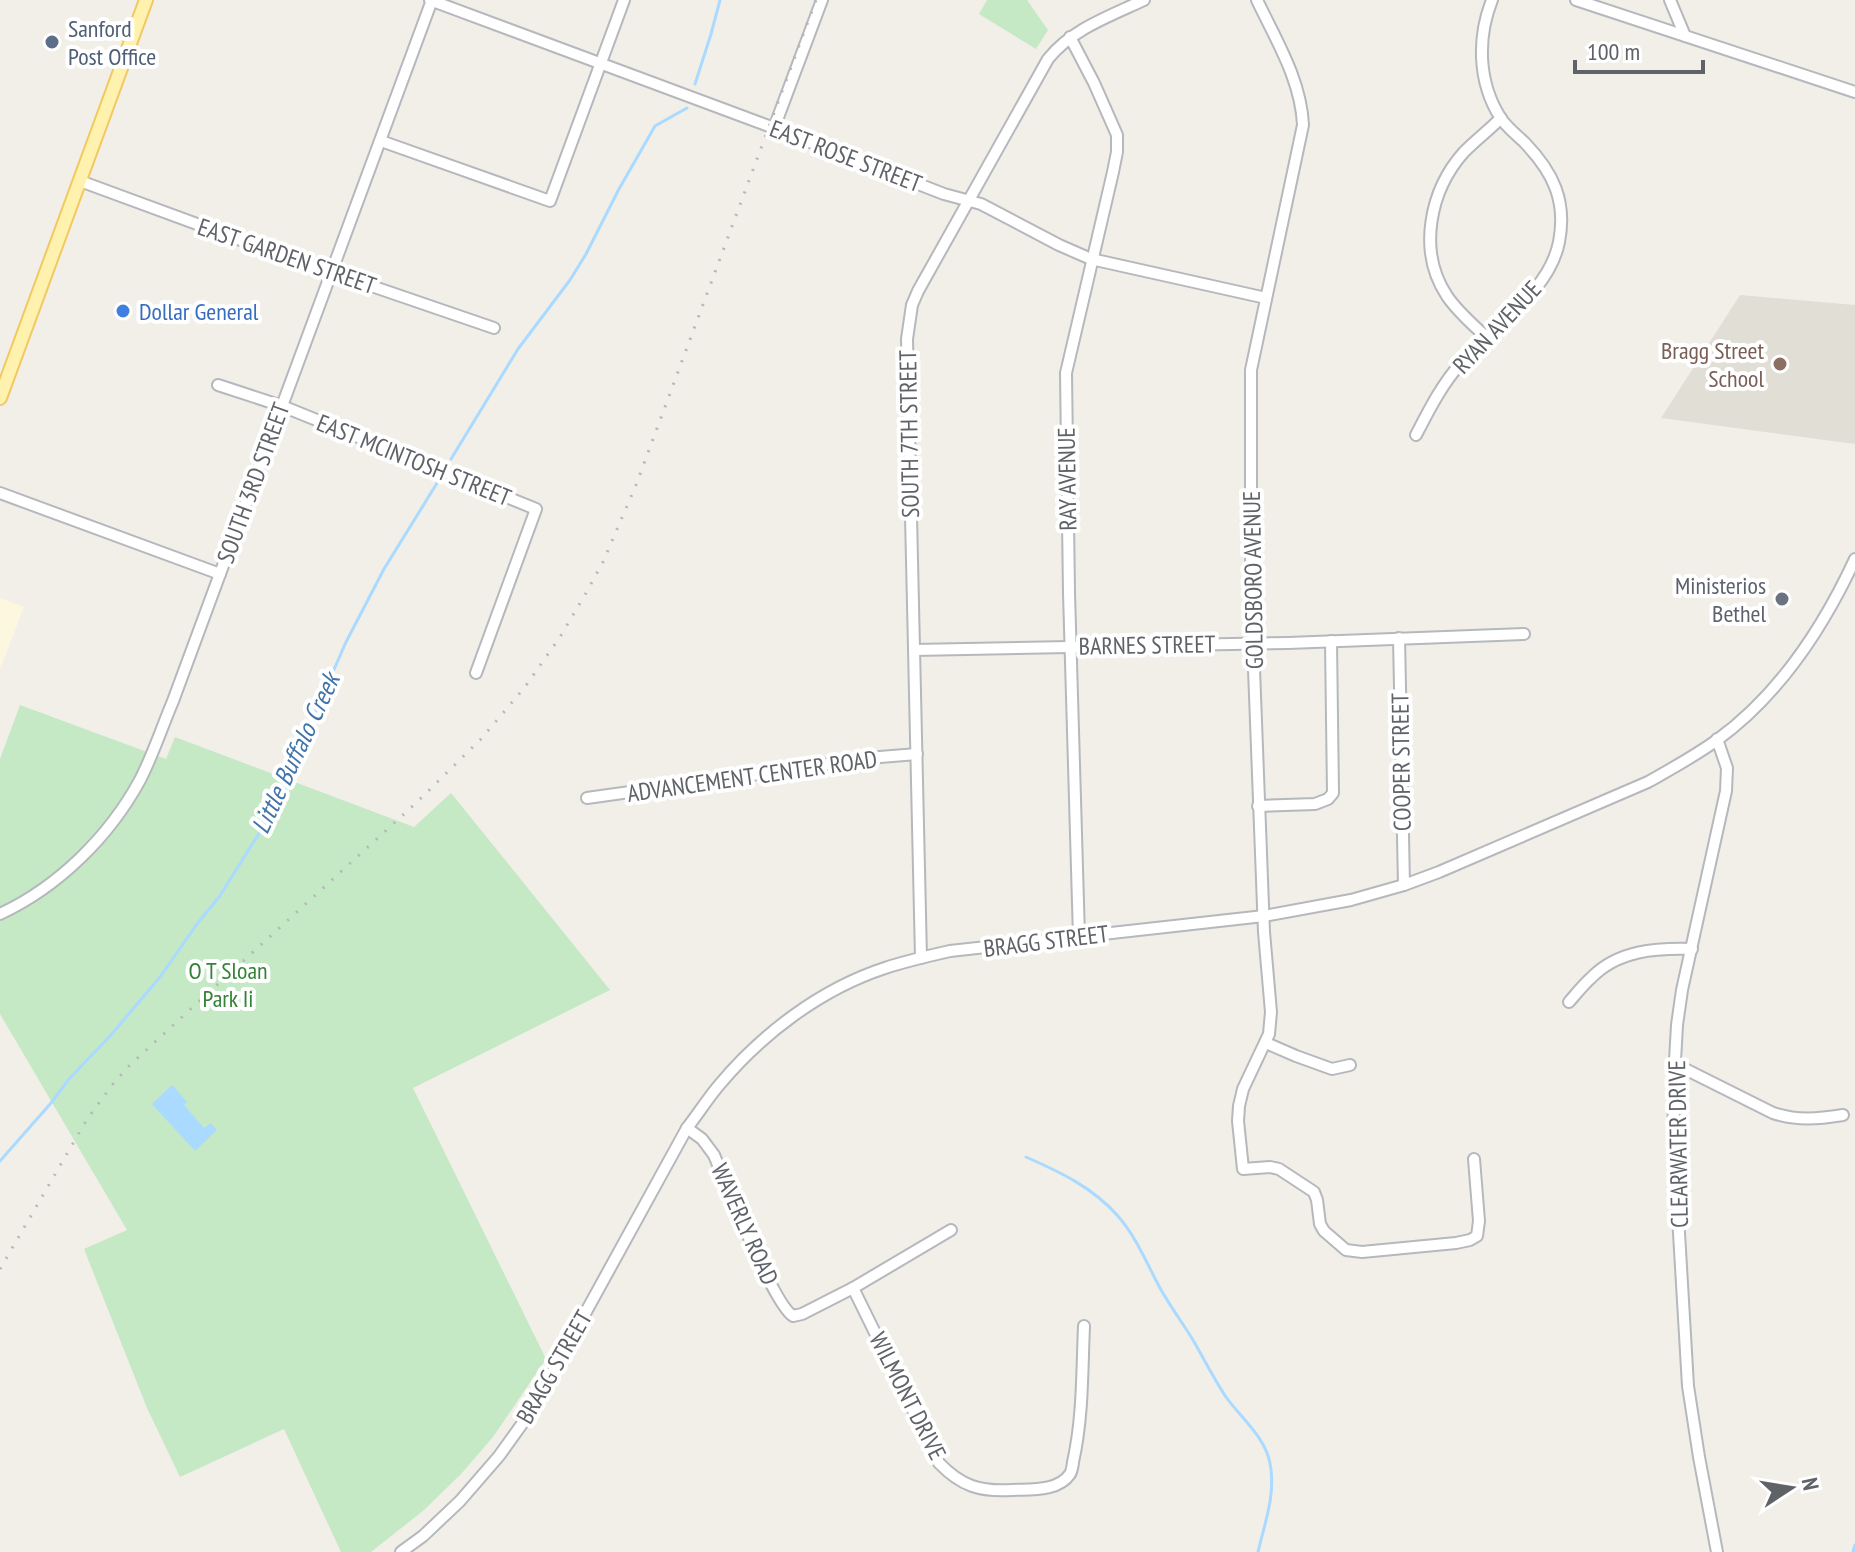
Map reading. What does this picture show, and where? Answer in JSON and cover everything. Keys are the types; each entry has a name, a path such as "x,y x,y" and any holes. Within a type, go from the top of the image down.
{"main road":[{"path":"0,398 146,0"}],"street":[{"name":"EAST ROSE STREET","path":"431,0 944,194 981,204 1091,259 1266,298"},
{"name":"SOUTH 3RD STREET","path":"0,914 72,865 102,835 127,802 149,760 431,0"},
{"path":"381,141 550,201 624,0"},
{"path":"774,128 822,0"},
{"name":"SOUTH 7TH STREET","path":"921,958 908,324 918,291 1041,68 1070,37 1144,0"},
{"name":"GOLDSBORO AVENUE","path":"1257,0 1294,77 1301,98 1303,125 1251,370 1258,806 1271,1012 1266,1043 1243,1089 1239,1106 1243,1169 1279,1169 1314,1192 1324,1231 1346,1250 1362,1252 1456,1243 1477,1236 1479,1221 1474,1159"},
{"name":"RYAN AVENUE","path":"1416,435 1459,364 1541,283 1551,267 1558,245 1561,209 1557,193 1542,161 1501,118 1483,76 1483,31 1492,0"},
{"path":"1576,0 1855,92"},
{"path":"1670,0 1685,36"},
{"name":"RAY AVENUE","path":"1070,37 1094,83 1118,143 1066,373 1079,937"},
{"path":"1485,336 1446,295 1432,255 1430,233 1438,192 1449,172 1463,154 1501,118"},
{"name":"EAST GARDEN STREET","path":"80,181 494,328"},
{"name":"EAST MCINTOSH STREET","path":"218,385 282,406 536,509 476,673"},
{"path":"0,493 220,574"},
{"name":"BRAGG STREET","path":"401,1552 460,1501 499,1456 532,1410 687,1128 738,1064 801,1011 884,968 950,951 1317,908 1404,885 1487,852 1648,782 1717,739 1760,701 1794,663 1830,610 1855,559"},
{"name":"BARNES STREET","path":"914,650 1524,634"},
{"name":"COOPER STREET","path":"1399,638 1404,885"},
{"path":"1258,806 1315,804 1328,799 1333,793 1331,641"},
{"name":"CLEARWATER DRIVE","path":"1717,739 1727,768 1726,791 1682,990 1673,1097 1688,1386 1717,1552"},
{"name":"ADVANCEMENT CENTER ROAD","path":"587,798 917,754"},
{"path":"1569,1002 1592,976 1610,963 1636,952 1660,948 1692,949"},
{"path":"1266,1043 1332,1069 1350,1065"},
{"path":"1675,1064 1773,1113 1811,1119 1843,1115"},
{"name":"WAVERLY ROAD","path":"687,1128 702,1139 714,1155 784,1309 793,1316 802,1314 853,1288"},
{"path":"853,1288 951,1230"},
{"name":"WILMONT DRIVE","path":"853,1288 939,1463 954,1478 973,1487 997,1491 1040,1489 1057,1484 1070,1474 1078,1441 1084,1326"}],"shaded area":[{"path":"1740,295 1855,305 1855,444 1661,418"},
{"path":"0,598 24,607 0,669"}],"green space":[{"path":"987,0 1027,0 1048,30 1036,49 979,14"},
{"name":"O T Sloan Park Ii","path":"20,705 166,759 175,737 414,827 451,793 610,990 413,1088 546,1359 493,1437 461,1474 424,1510 371,1552 341,1552 284,1429 180,1477 147,1408 84,1249 127,1230 0,1014 0,759"}],"water":[{"path":"172,1085 204,1128 211,1123 217,1130 195,1151 152,1104"}],"waterway":[{"name":"Little Buffalo Creek","path":"695,84 720,0"},
{"name":"Little Buffalo Creek","path":"451,459 518,349 586,254 655,126 687,108"},
{"name":"Little Buffalo Creek","path":"0,1161 160,977 219,897 270,816 346,642 384,569 442,475"},
{"path":"1026,1157 1086,1188 1124,1223 1222,1390 1263,1445 1270,1463 1272,1486 1258,1552"},
{"path":"1853,1552 1855,1545"}],"railway":[{"path":"0,1269 86,1121 112,1085 481,739 525,687 560,637 603,562 636,485 816,0"}],"place":[{"name":"Sanford Post Office","path":"52,42"},
{"name":"Dollar General","path":"123,311"},
{"name":"Bragg Street School","path":"1780,364"},
{"name":"Ministerios Bethel","path":"1782,599"}]}
